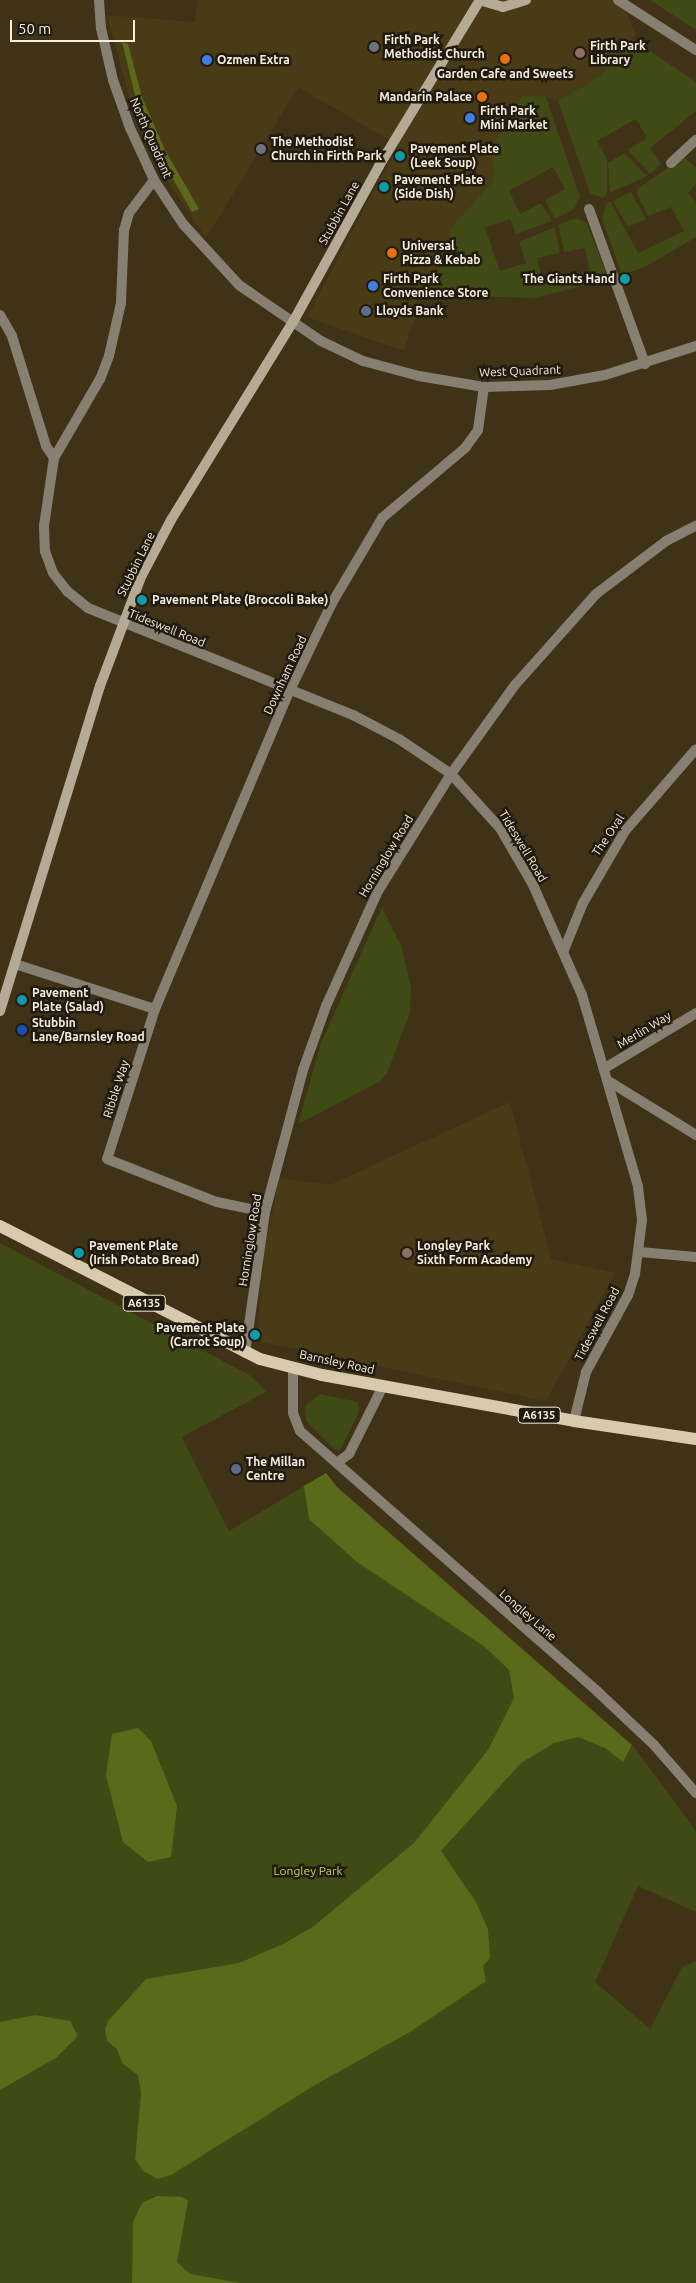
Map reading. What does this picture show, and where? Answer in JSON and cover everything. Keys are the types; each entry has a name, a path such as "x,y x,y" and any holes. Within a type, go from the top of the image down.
{"main road":[{"path":"479,0 503,7 526,0"},
{"name":"Stubbin Lane","path":"0,1011 59,813 122,624 141,577 171,520 293,322 379,166 479,0"},
{"name":"Barnsley Road","path":"0,1226 245,1352 293,1368 574,1421 696,1439"}],"street":[{"name":"North Quadrant","path":"99,0 101,28 113,80 154,180 183,224 210,257 239,285 293,322"},
{"path":"618,0 696,50"},
{"path":"671,163 696,140"},
{"name":"Tideswell Road","path":"154,180 129,213 124,230 121,303 106,364 84,410 54,458 44,526 45,551 54,573 67,590 88,608 122,624 290,690 384,731 451,774 500,828 564,950 606,1068 638,1187 642,1220 640,1252 628,1295 586,1372 574,1421"},
{"path":"589,208 645,364"},
{"path":"0,315 12,336 46,446 54,458"},
{"name":"West Quadrant","path":"293,322 321,341 363,361 419,376 484,387 550,385 645,364 696,346"},
{"name":"Downham Road","path":"156,1009 290,690 332,603 382,518 465,448 478,430 484,387"},
{"name":"Horninglow Road","path":"245,1352 265,1212 303,1070 330,997 378,891 451,774 516,685 596,594 666,541 696,526"},
{"name":"The Oval","path":"564,950 583,903 625,831 696,749"},
{"path":"15,964 156,1009"},
{"name":"Ribble Way","path":"156,1009 107,1159 217,1202 265,1212"},
{"name":"Merlin Way","path":"606,1068 696,1013"},
{"path":"610,1082 696,1135"},
{"path":"640,1252 696,1257"},
{"name":"Longley Lane","path":"293,1368 294,1422 329,1460 338,1462 351,1479 647,1738 696,1794"},
{"path":"338,1462 349,1454 383,1386"}],"shaded area":[{"path":"197,0 620,0 636,34 600,76 558,101 546,97 492,148 493,181 452,227 445,262 424,289 404,351 307,317 398,145 298,87 206,238 153,159 134,114 107,15 195,22"},
{"name":"Longley Park Sixth Form Academy","path":"510,1102 551,1259 615,1273 546,1401 257,1341 265,1248 279,1178 330,1185"}],"green space":[{"path":"650,0 696,0 696,30"},
{"path":"632,39 696,82 696,111 650,148 661,164 650,174 628,150 647,138 636,119 597,141 607,159 607,195 602,198 590,193 558,101 600,76"},
{"path":"122,42 128,44 142,97 165,150 199,209 192,212 157,151 137,103"},
{"path":"523,95 546,97 580,197 574,209 555,219 545,200 565,189 553,167 509,191 520,214 541,203 552,221 516,234 510,219 485,228 500,271 526,263 519,242 555,227 560,253 537,258 542,281 590,271 585,248 564,252 558,225 576,218 586,222 609,279 535,298 472,296 424,289 445,262 452,227 493,181 492,148"},
{"path":"624,153 647,176 610,193 608,163"},
{"path":"684,157 696,168 696,184 688,193 696,202 696,237 645,267 622,275 602,219 606,205 610,201 638,253 684,231 671,207 648,216 637,194 637,189"},
{"path":"631,192 646,219 628,227 613,201"},
{"path":"382,907 402,948 411,987 410,1012 388,1071 381,1081 298,1124 321,1043"},
{"name":"Longley Park","path":"0,1243 251,1376 266,1392 182,1437 229,1531 326,1473 337,1487 634,1747 696,1831 696,1912 638,1886 595,1982 650,2029 682,1967 696,1961 696,2283 0,2283"},
{"path":"320,1394 358,1402 359,1412 340,1450 334,1449 306,1421 305,1406"},
{"path":"326,1473 337,1487 632,1745 623,1762 605,1748 578,1737 554,1743 521,1763 441,1851 476,1902 488,1929 490,1958 483,1966 486,1981 410,2032 315,2085 171,2175 158,2179 143,2171 135,2159 141,2093 138,2075 122,2063 117,2049 107,2041 105,2029 109,2020 146,1979 239,1963 283,1944 314,1926 414,1843 488,1750 514,1698 509,1670 485,1647 357,1562 309,1519 304,1486"},
{"path":"138,1728 151,1741 177,1806 171,1857 148,1862 123,1842 106,1775 112,1734"},
{"path":"35,2015 70,2021 78,2036 56,2058 0,2090 0,2022"},
{"path":"157,2196 182,2197 188,2201 177,2262 190,2274 241,2283 132,2283 133,2222 142,2203"}],"place":[{"name":"Firth Park Methodist Church","path":"374,47"},
{"name":"Firth Park Library","path":"580,53"},
{"name":"Garden Cafe and Sweets","path":"505,59"},
{"name":"Ozmen Extra","path":"207,60"},
{"name":"Mandarin Palace","path":"482,97"},
{"name":"Firth Park Mini Market","path":"470,118"},
{"name":"The Methodist Church in Firth Park","path":"261,149"},
{"name":"Pavement Plate (Leek Soup)","path":"400,156"},
{"name":"Pavement Plate (Side Dish)","path":"384,187"},
{"name":"Universal Pizza & Kebab","path":"392,253"},
{"name":"The Giants Hand","path":"625,279"},
{"name":"Firth Park Convenience Store","path":"373,286"},
{"name":"Lloyds Bank","path":"366,311"},
{"name":"Pavement Plate (Broccoli Bake)","path":"142,600"},
{"name":"Pavement Plate (Salad)","path":"22,1000"},
{"name":"Stubbin Lane/Barnsley Road","path":"22,1030"},
{"name":"Pavement Plate (Irish Potato Bread)","path":"79,1253"},
{"name":"Longley Park Sixth Form Academy","path":"407,1253"},
{"name":"Pavement Plate (Carrot Soup)","path":"255,1335"},
{"name":"The Millan Centre","path":"236,1469"}]}
